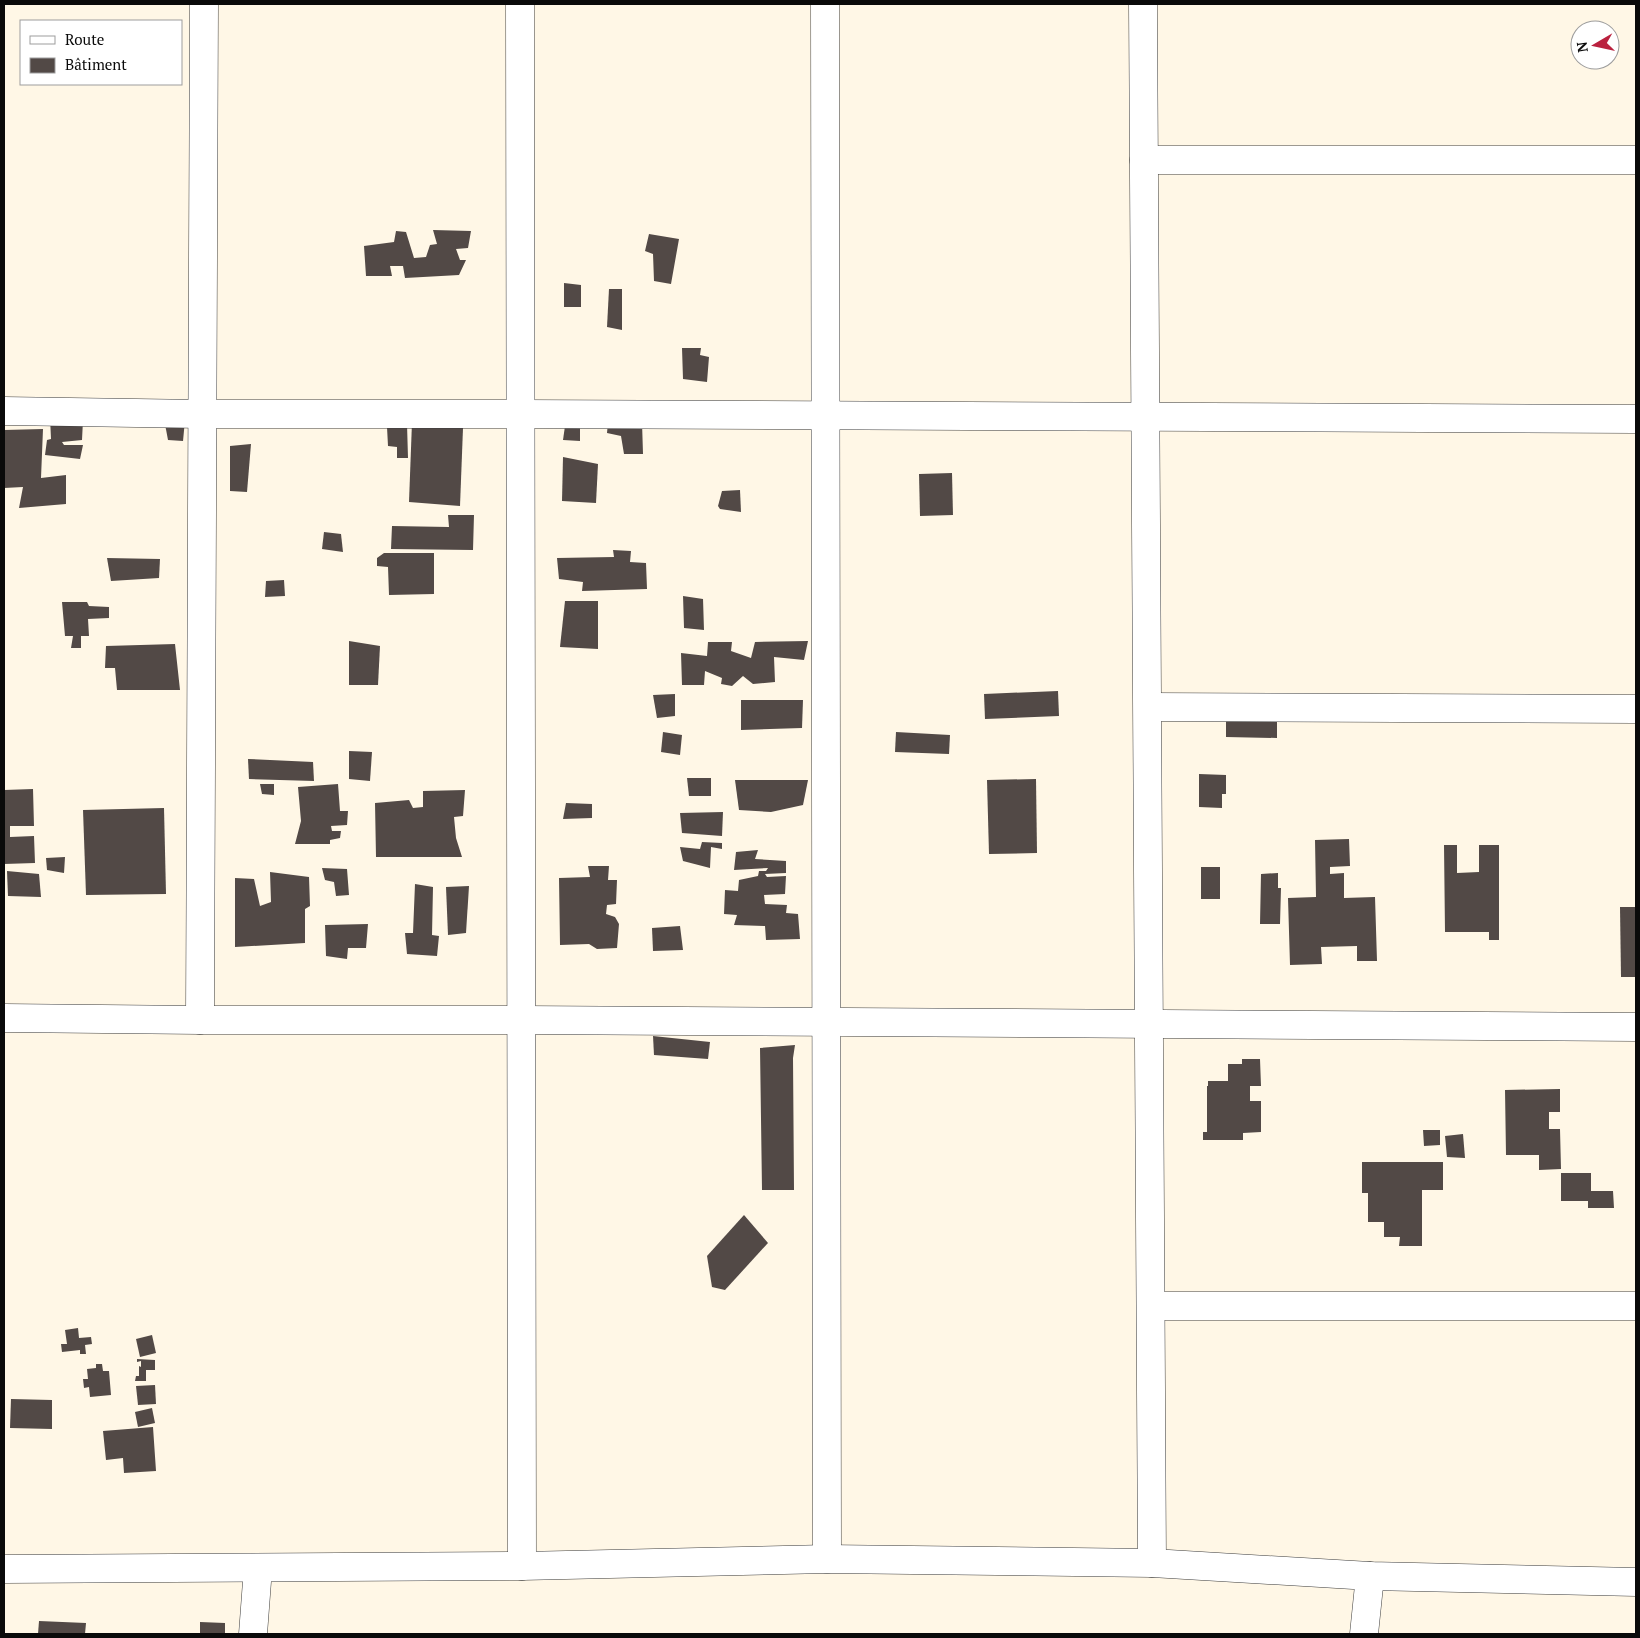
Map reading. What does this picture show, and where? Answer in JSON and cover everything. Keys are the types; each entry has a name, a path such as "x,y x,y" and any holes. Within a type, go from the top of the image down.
{"street":[{"path":"200,1020 204,4"},
{"path":"520,4 522,1566"},
{"path":"825,4 827,1559"},
{"path":"1143,4 1152,1563"},
{"path":"1144,160 1636,160"},
{"path":"4,411 202,414 1636,419"},
{"path":"1148,707 1636,709"},
{"path":"4,1018 1636,1026"},
{"path":"1151,1306 1636,1306"},
{"path":"4,1569 522,1566 827,1559 1152,1563 1370,1576 1636,1582"},
{"path":"252,1634 258,1568"},
{"path":"1364,1634 1370,1576"}],"building":[{"path":"433,230 471,231 468,248 456,249 460,260 466,260 459,275 405,278 403,266 390,266 392,276 366,276 364,246 394,242 396,231 406,232 414,258 426,257 430,245 437,244"},
{"path":"649,234 679,239 671,284 654,281 653,254 645,251"},
{"path":"564,283 581,285 581,307 564,307"},
{"path":"609,289 622,289 622,330 607,327"},
{"path":"682,348 701,348 700,355 709,357 707,382 683,379"},
{"path":"50,417 83,420 82,440 62,442 64,445 83,445 80,459 45,455 47,440 51,439"},
{"path":"164,419 185,420 183,441 168,440"},
{"path":"566,419 580,422 580,441 563,440"},
{"path":"412,422 463,428 460,506 409,502"},
{"path":"608,422 642,422 643,454 624,454 621,436 607,433"},
{"path":"407,424 408,458 397,458 397,447 388,446 387,427"},
{"path":"43,429 41,478 66,475 66,504 19,508 23,487 4,488 4,430"},
{"path":"251,444 247,492 230,491 230,446"},
{"path":"563,457 598,464 596,503 562,501"},
{"path":"952,473 953,515 920,516 919,474"},
{"path":"740,490 741,512 720,509 718,506 722,491"},
{"path":"448,515 474,515 473,550 391,549 392,526 449,527"},
{"path":"324,532 341,534 343,552 322,549"},
{"path":"613,550 631,551 630,562 646,563 647,589 582,591 583,582 559,579 557,558 614,557"},
{"path":"384,553 434,553 434,594 389,595 388,567 377,566 377,558"},
{"path":"107,558 160,559 159,578 111,581"},
{"path":"284,580 285,596 265,597 266,581"},
{"path":"683,596 703,599 704,630 684,628"},
{"path":"565,601 598,601 598,649 560,647"},
{"path":"62,602 87,602 89,606 109,607 109,618 88,619 89,636 81,636 81,648 71,648 73,636 65,636"},
{"path":"349,641 380,646 378,685 349,685"},
{"path":"808,641 804,660 774,657 775,682 753,684 743,676 732,686 721,684 722,678 705,671 704,685 682,685 681,653 707,656 708,642 732,642 731,651 751,658 755,642"},
{"path":"175,644 180,690 117,690 115,668 105,668 106,646"},
{"path":"1058,691 1059,716 985,719 984,694"},
{"path":"675,694 675,716 657,718 653,695"},
{"path":"741,700 803,700 802,728 741,730"},
{"path":"1226,716 1277,717 1277,738 1226,737"},
{"path":"663,732 682,735 680,755 661,752"},
{"path":"896,732 950,735 949,754 895,752"},
{"path":"349,751 372,752 370,781 349,779"},
{"path":"248,759 313,762 314,781 249,779"},
{"path":"1199,774 1226,775 1226,794 1222,794 1222,808 1199,807"},
{"path":"687,778 711,778 711,796 689,796"},
{"path":"1036,779 1037,853 989,854 987,780"},
{"path":"735,780 808,780 803,805 771,812 739,810"},
{"path":"260,784 274,784 274,795 262,794"},
{"path":"338,784 340,811 348,811 347,825 331,826 332,831 341,831 340,838 330,840 330,844 295,844 301,821 298,787"},
{"path":"33,789 34,826 10,826 10,837 34,836 35,863 4,864 4,790"},
{"path":"465,790 463,816 454,817 456,838 462,857 376,857 375,803 409,800 413,808 423,807 423,791"},
{"path":"566,803 592,804 592,818 563,819"},
{"path":"164,808 166,894 86,895 83,810"},
{"path":"723,812 722,836 682,833 680,813"},
{"path":"1349,839 1350,866 1330,867 1330,874 1344,873 1344,898 1375,897 1377,961 1357,961 1357,946 1321,947 1322,964 1290,965 1288,898 1316,897 1315,840"},
{"path":"702,842 722,843 722,849 711,847 710,868 683,861 680,847 700,849"},
{"path":"1444,845 1457,845 1457,873 1479,872 1479,845 1499,845 1499,940 1489,940 1489,932 1445,932"},
{"path":"758,850 755,859 786,861 786,873 765,874 767,877 786,876 785,894 764,895 765,904 787,905 786,913 798,914 800,939 766,940 765,926 734,925 737,915 724,914 725,890 738,891 739,880 758,876 759,871 766,871 768,868 734,870 736,852"},
{"path":"65,857 64,873 47,870 46,858"},
{"path":"588,866 609,866 608,880 617,880 616,904 607,905 606,914 615,917 619,924 617,948 597,949 589,944 560,945 559,878 590,877"},
{"path":"1201,867 1220,867 1220,899 1201,899"},
{"path":"322,868 347,869 349,895 336,896 334,882 325,880"},
{"path":"7,871 39,874 41,897 8,896"},
{"path":"270,872 309,877 310,906 305,909 305,943 235,947 235,878 254,879 260,906 271,902"},
{"path":"1278,873 1278,888 1281,888 1280,924 1260,924 1261,874"},
{"path":"415,884 433,887 432,935 439,936 437,956 407,954 405,933 413,933"},
{"path":"469,886 466,933 448,935 446,887"},
{"path":"1620,907 1636,907 1636,977 1621,977"},
{"path":"368,924 366,948 348,948 347,959 326,956 325,925"},
{"path":"680,926 683,950 653,951 652,928"},
{"path":"653,1036 710,1042 708,1059 654,1055"},
{"path":"795,1045 793,1058 794,1190 762,1190 760,1048"},
{"path":"1242,1059 1260,1059 1261,1086 1250,1086 1250,1101 1261,1101 1261,1132 1243,1133 1243,1140 1203,1140 1203,1132 1207,1132 1208,1081 1228,1081 1228,1064 1242,1064"},
{"path":"1560,1089 1560,1112 1549,1112 1549,1129 1560,1129 1561,1169 1539,1170 1539,1155 1506,1155 1505,1090"},
{"path":"1423,1130 1440,1130 1440,1145 1424,1146"},
{"path":"1463,1134 1465,1158 1447,1157 1445,1136"},
{"path":"1362,1162 1443,1162 1443,1190 1422,1190 1422,1246 1399,1246 1400,1237 1384,1237 1384,1222 1368,1222 1368,1193 1362,1193"},
{"path":"1561,1173 1591,1173 1591,1191 1613,1191 1614,1208 1588,1208 1588,1201 1561,1201"},
{"path":"744,1215 768,1243 725,1290 712,1287 707,1256"},
{"path":"78,1328 79,1338 91,1337 92,1344 85,1345 86,1354 80,1354 80,1350 62,1352 61,1344 67,1344 65,1330"},
{"path":"152,1335 156,1353 140,1357 136,1339"},
{"path":"137,1359 155,1360 155,1370 146,1370 146,1381 135,1381 136,1376 139,1376 139,1366 141,1367 141,1361 137,1362"},
{"path":"96,1364 102,1364 103,1371 109,1371 111,1395 90,1397 89,1387 84,1388 83,1379 88,1379 87,1369 96,1368"},
{"path":"155,1385 156,1404 138,1405 136,1386"},
{"path":"11,1399 52,1400 52,1429 10,1428"},
{"path":"152,1408 155,1423 138,1427 135,1412"},
{"path":"153,1427 156,1471 124,1473 123,1458 106,1460 103,1431"},
{"path":"39,1621 86,1623 85,1634 38,1634"},
{"path":"200,1622 225,1623 225,1634 200,1634"}]}
